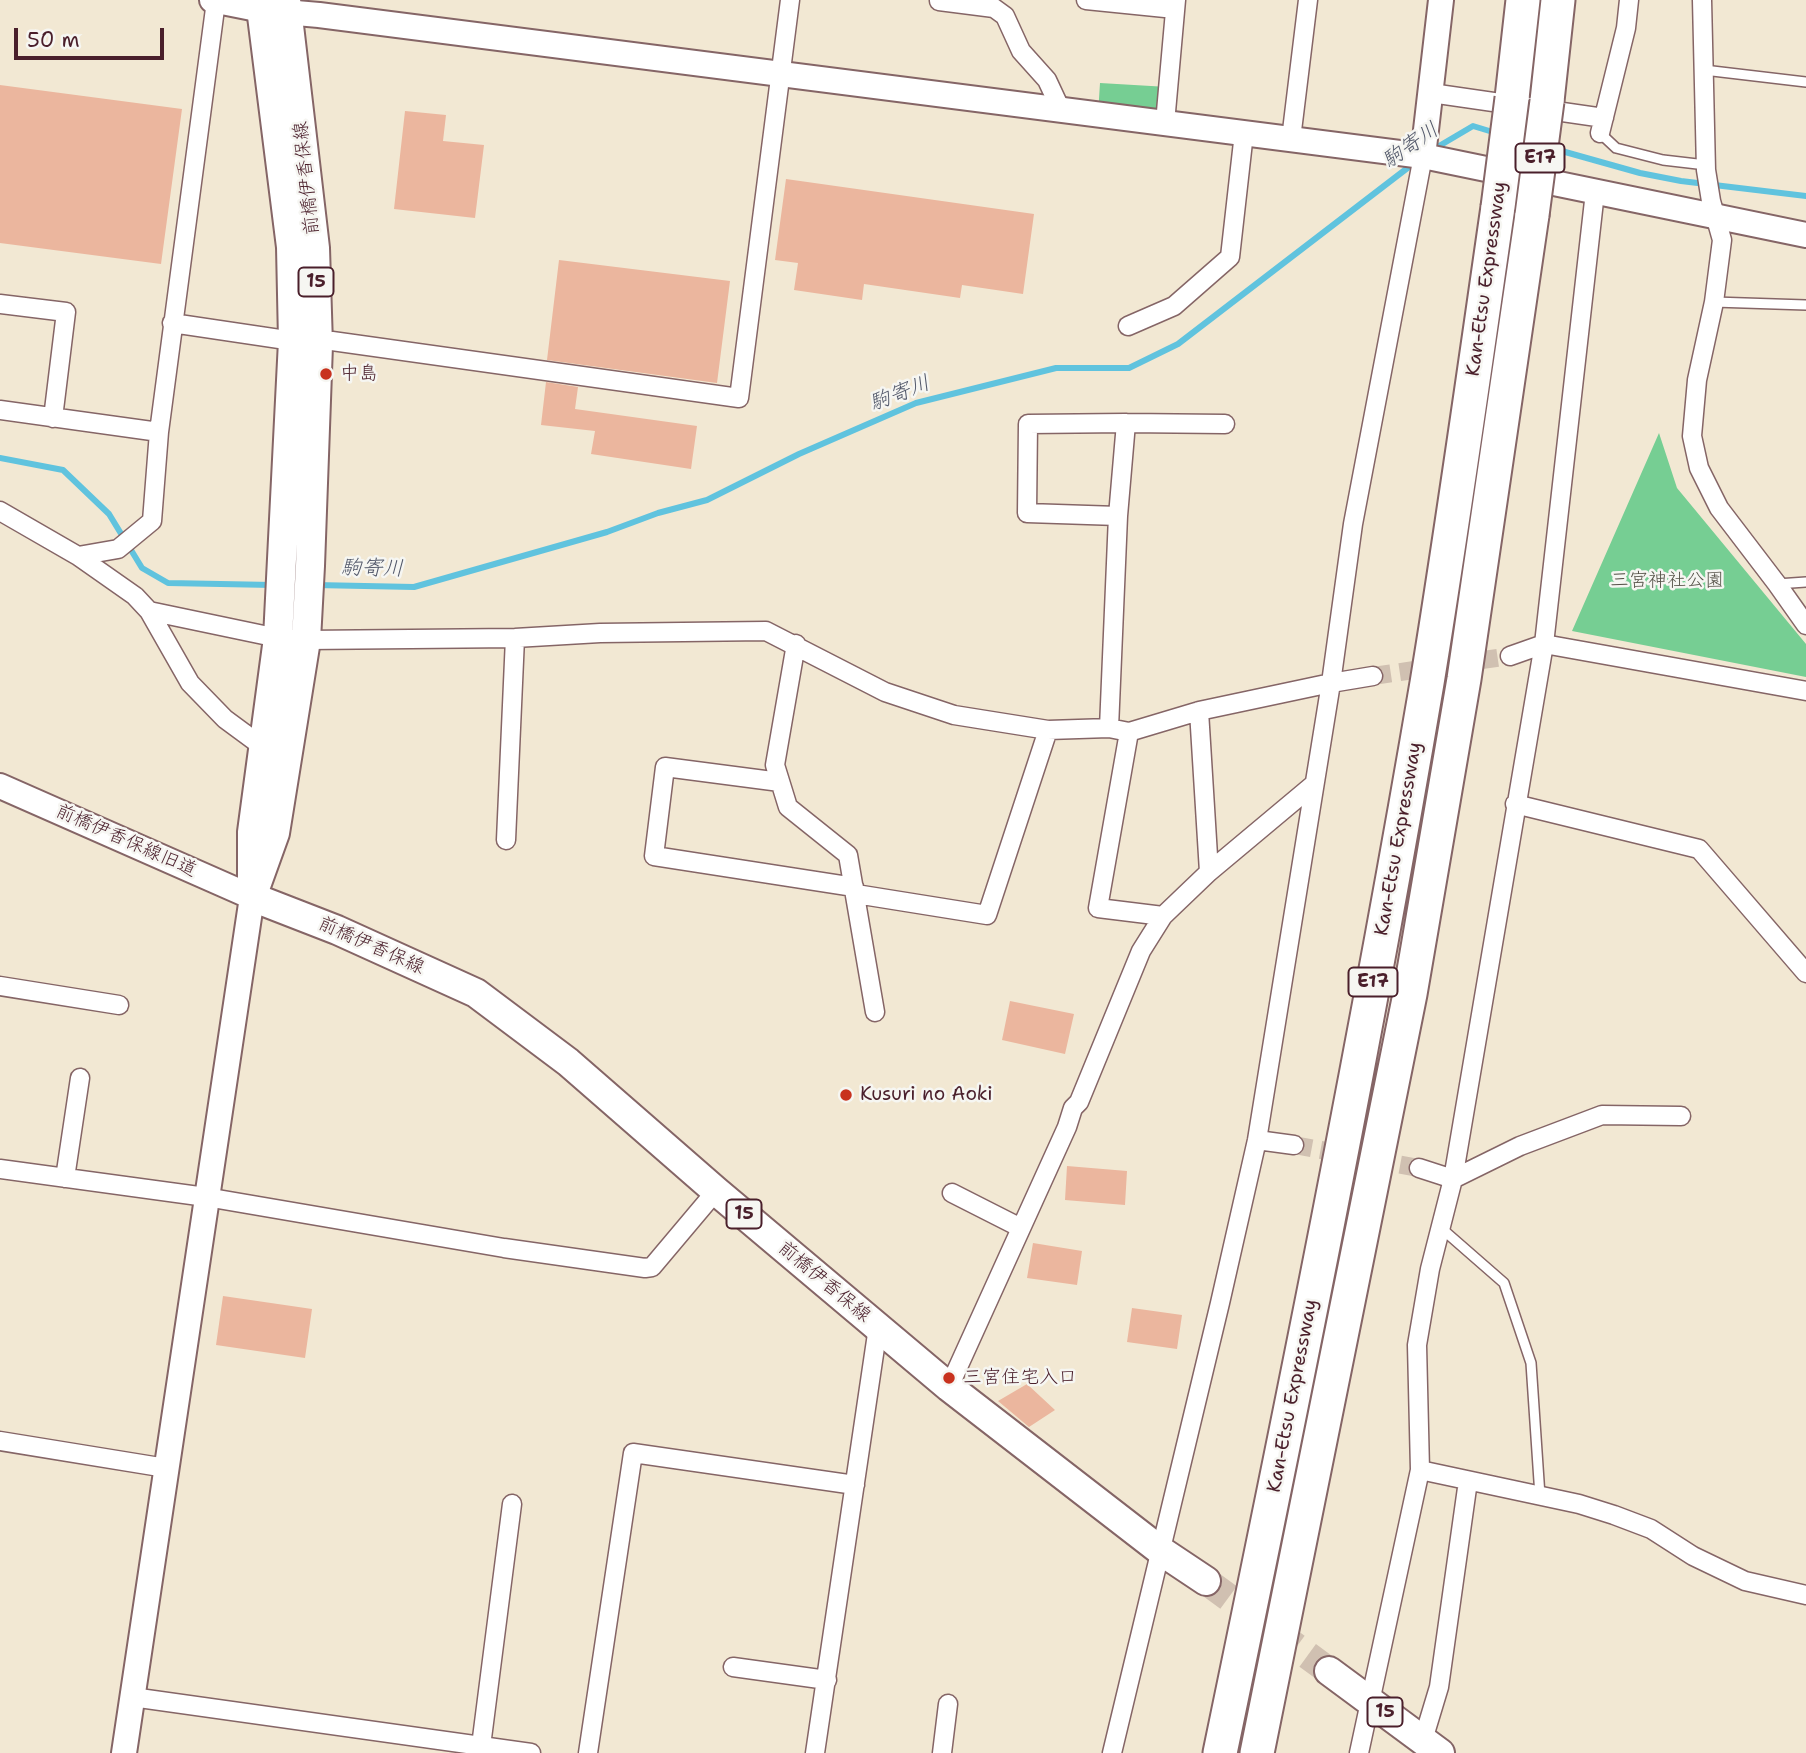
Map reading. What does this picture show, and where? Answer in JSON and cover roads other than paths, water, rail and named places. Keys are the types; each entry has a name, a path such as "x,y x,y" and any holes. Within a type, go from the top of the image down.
{"highway":[{"name":"Kan-Etsu Expressway","path":"1220,1753 1300,1365 1427,684 1498,207 1523,0"},
{"name":"Kan-Etsu Expressway","path":"1257,1753 1410,994 1464,679 1532,215 1558,0"}],"main road":[{"name":"前橋伊香保線","path":"274,5 291,247 296,566"},
{"name":"前橋伊香保線","path":"253,897 275,833 296,566 318,345 315,248 274,5"},
{"name":"前橋伊香保線","path":"253,897 252,832 263,747 292,639"},
{"name":"前橋伊香保線","path":"253,897 337,930 476,993 568,1062 716,1191 950,1387 1161,1551 1206,1581"},
{"name":"15","path":"1329,1671 1432,1746"}],"street":[{"path":"78,556 118,549 152,521 159,432 214,0 320,8 779,74 1423,156 1595,192 1714,209 1806,234"},
{"path":"332,341 739,398 790,0"},
{"path":"1086,0 1175,5 1166,123"},
{"path":"1291,139 1308,0"},
{"path":"1112,1753 1256,1140 1331,682 1353,524 1423,156 1441,0"},
{"path":"1431,93 1602,125 1626,28 1629,0"},
{"path":"1702,0 1706,167 1722,240 1714,302 1698,380 1692,436 1699,468 1719,508 1806,625"},
{"path":"939,1 994,4 1005,16 1021,51 1047,80 1061,110"},
{"path":"1128,326 1174,306 1230,257 1244,133"},
{"path":"1359,1753 1420,1471 1417,1345 1430,1269 1453,1179 1544,645 1595,192"},
{"path":"0,304 66,312 53,418"},
{"path":"172,323 293,341"},
{"path":"0,410 159,432"},
{"path":"1109,728 1118,516 1126,423"},
{"path":"1118,516 1027,513 1028,424 1225,424"},
{"path":"0,511 78,556 135,596 149,611 190,683 225,719 263,747"},
{"path":"149,611 292,639 515,638 600,633 766,631 796,644 885,692 954,715 1048,730 1109,728 1129,732 1199,711 1331,682 1373,676"},
{"path":"506,840 515,638"},
{"path":"796,644 775,765 788,807 848,855 875,1012"},
{"path":"1510,656 1544,645 1806,691"},
{"path":"1199,711 1209,872"},
{"path":"780,782 665,767 654,856 987,915 1048,730"},
{"path":"1129,732 1098,908 1163,916"},
{"path":"950,1387 1073,1108 1079,1101 1141,951 1163,916 1209,872 1313,785"},
{"name":"前橋伊香保線旧道","path":"0,786 253,897"},
{"path":"1515,804 1699,849 1806,973"},
{"path":"124,1753 253,897"},
{"path":"0,986 119,1005"},
{"path":"65,1178 80,1078"},
{"path":"1419,1168 1453,1179 1520,1146 1602,1115 1681,1116"},
{"path":"1256,1140 1294,1145"},
{"path":"0,1169 206,1197 504,1248 645,1268 652,1267 716,1191"},
{"path":"952,1193 1021,1228"},
{"path":"815,1753 878,1327"},
{"path":"0,1441 166,1468"},
{"path":"588,1753 633,1453 855,1485"},
{"path":"1420,1471 1579,1504 1651,1529 1693,1556 1745,1581 1806,1595"},
{"path":"1432,1746 1468,1481"},
{"path":"481,1746 512,1504"},
{"path":"733,1667 827,1680"},
{"path":"132,1697 531,1753"},
{"path":"942,1753 948,1704"}],"lane":[{"path":"1704,70 1806,82"},
{"path":"1602,125 1616,148 1706,167"},
{"path":"1714,302 1806,305"},
{"path":"1777,584 1806,582"},
{"path":"1441,1228 1504,1283 1531,1363 1540,1496"}],"waterway":[{"name":"駒寄川","path":"1434,149 1473,126 1496,133"},
{"name":"駒寄川","path":"1551,148 1640,173 1681,181 1806,196"},
{"name":"駒寄川","path":"315,585 414,587 607,532 658,513 707,500 799,454 916,403 1056,368 1129,368 1178,344 1414,163"},
{"name":"駒寄川","path":"0,458 63,470 109,514 142,568 168,583 273,585"}],"tunnel":[{"path":"1373,676 1510,656"},
{"path":"1294,1145 1419,1168"},
{"path":"1206,1581 1329,1671"}],"place":[{"name":"中島","path":"326,374"},
{"name":"Kusuri no Aoki","path":"846,1095"},
{"name":"三宮住宅入口","path":"949,1378"}],"park label":[{"name":"三宮神社公園","path":"1667,581"}]}
